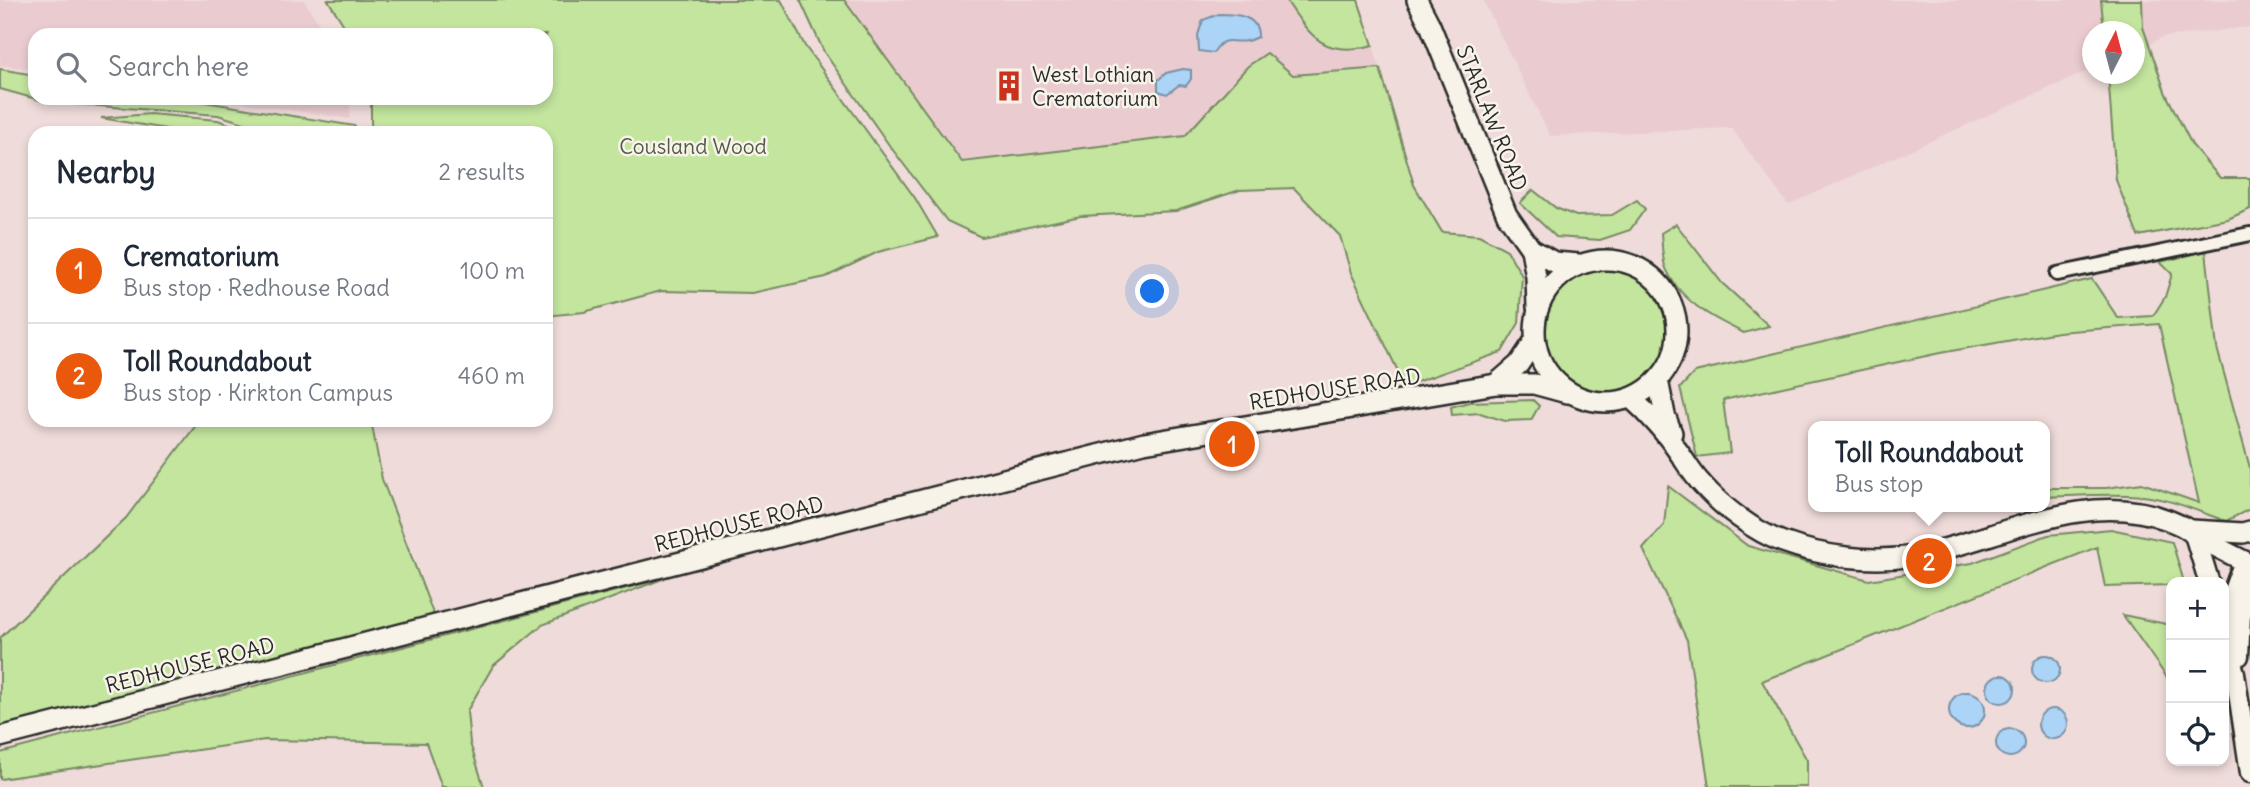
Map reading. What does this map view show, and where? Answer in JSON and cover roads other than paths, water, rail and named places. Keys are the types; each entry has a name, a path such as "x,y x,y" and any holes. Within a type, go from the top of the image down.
{"main road":[{"name":"STARLAW ROAD","path":"1417,0 1430,25 1507,215 1531,249"},
{"path":"1531,249 1554,262 1579,264 1618,260 1647,272 1666,292 1675,313 1678,332 1670,365 1658,380 1631,398 1610,402 1588,400 1567,393 1552,379 1544,366 1535,340 1536,277 1531,249"},
{"path":"1537,311 1550,286 1562,273 1579,264"},
{"path":"1496,384 1519,365 1535,340"},
{"path":"1658,380 1665,415 1679,452"},
{"name":"REDHOUSE ROAD","path":"0,737 1144,443 1496,384 1534,384 1567,393"},
{"path":"1631,398 1654,419 1701,484 1736,516 1782,542 1844,558 1914,556 2061,515 2099,508 2140,510 2249,557 2233,590 2227,612 2249,770"},
{"path":"2194,532 2250,531"},
{"path":"2194,532 2208,577"},
{"path":"2233,666 2239,664 2241,616 2250,581"},
{"path":"2229,654 2233,666"}],"street":[{"path":"2057,274 2250,234"}],"water":[{"path":"1219,14 1245,17 1255,24 1258,37 1248,41 1224,42 1213,53 1199,51 1198,35 1203,20"},
{"path":"1191,70 1191,79 1186,86 1179,85 1167,94 1158,91 1158,80 1166,73"},
{"path":"2046,655 2056,659 2060,669 2056,679 2046,683 2036,679 2032,669 2036,659"},
{"path":"2001,675 2011,679 2015,689 2011,699 2001,703 1991,699 1987,689 1991,679"},
{"path":"1967,692 1980,697 1985,710 1980,723 1967,728 1954,723 1949,710 1954,697"},
{"path":"2053,709 2059,710 2067,718 2067,730 2059,738 2053,739 2047,738 2039,730 2038,724 2039,718 2047,710"},
{"path":"2010,729 2020,733 2024,743 2020,753 2010,757 2000,753 1996,743 2000,733"}],"place":[{"name":"West Lothian Crematorium","path":"1009,86"},
{"name":"Crematorium","path":"1232,444"},
{"name":"Toll Roundabout","path":"1929,561"}],"park label":[{"name":"Cousland Wood","path":"693,146"}]}
